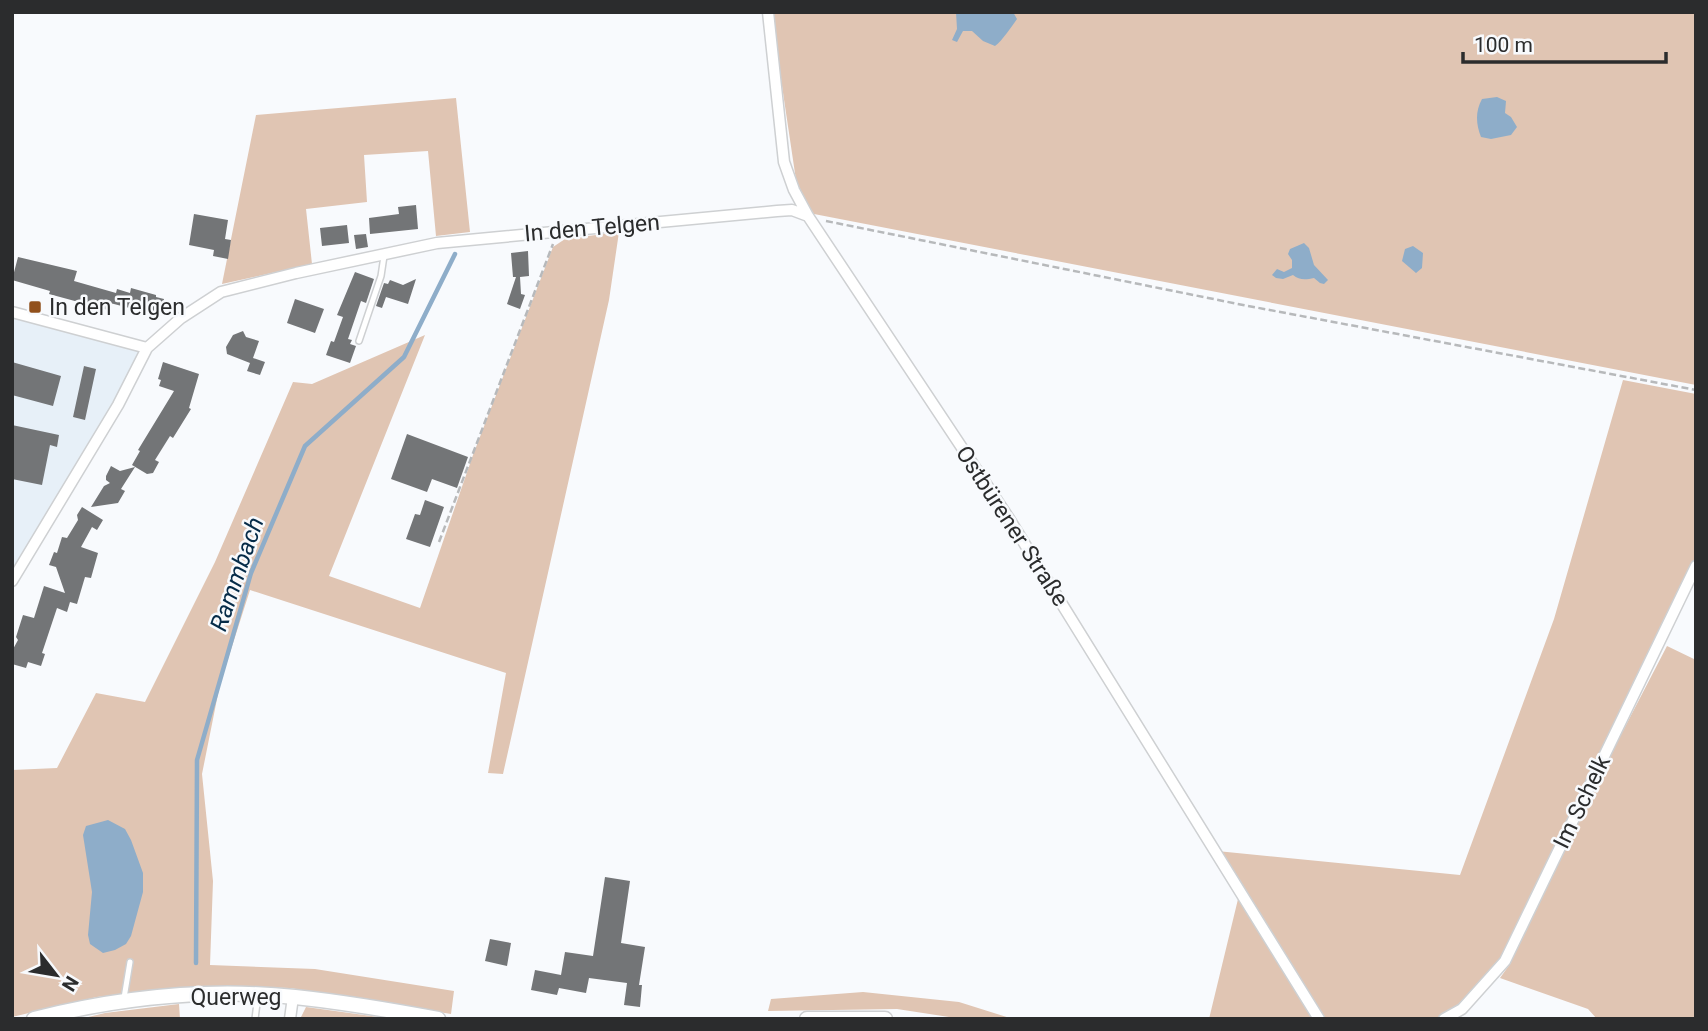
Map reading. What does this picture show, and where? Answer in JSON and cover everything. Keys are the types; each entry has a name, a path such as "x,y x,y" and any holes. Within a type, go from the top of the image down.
{"street":[{"name":"Ostbürener Straße","path":"768,12 784,162 794,190 1008,517 1319,1019"},
{"name":"In den Telgen","path":"12,581 118,405 147,348 181,318 221,292 296,272 437,243 785,210 808,215"},
{"path":"12,312 147,348"},
{"name":"Im Schelk","path":"1444,1019 1462,1009 1505,961 1696,566"},
{"name":"Querweg","path":"34,1019 124,1001 188,996 258,995 293,997 438,1019"},
{"path":"290,1019 293,997"},
{"path":"807,1019 885,1019"}],"lane":[{"path":"359,341 381,276 384,256"},
{"path":"124,1001 130,962"},
{"path":"255,1019 258,995"}],"path":[{"path":"808,215 847,226 1229,302 1696,390"},
{"path":"439,542 558,231"}],"shaded area":[{"path":"771,12 1696,12 1696,385 814,214 796,180"},
{"path":"456,98 470,232 436,236 428,151 364,155 367,202 306,209 312,264 222,284 256,115"},
{"path":"619,232 609,300 503,774 488,773 506,673 250,590 220,684 202,774 213,881 210,965 315,969 454,991 451,1014 290,988 200,986 97,997 12,1017 12,770 57,768 96,693 145,702 215,562 293,382 312,384 425,335 329,576 420,608 473,455 553,247 565,239"},
{"path":"12,313 147,348 12,578"},
{"path":"1623,380 1696,394 1696,560 1501,960 1458,1006 1435,1019 1322,1019 1217,851 1460,875 1554,619"},
{"path":"1667,646 1696,660 1696,1019 1597,1019 1588,1009 1500,978 1510,964 1574,825"},
{"path":"1239,895 1315,1019 1209,1019"},
{"path":"863,992 959,1002 1013,1019 962,1019 897,1009 768,1011 771,999"},
{"path":"179,1004 180,1019 80,1019 105,1013"},
{"path":"306,1007 393,1019 300,1019"}],"water":[{"path":"956,12 1013,12 1017,19 995,46 983,41 972,31 963,31 957,42 952,40 957,29"},
{"path":"1497,97 1506,101 1505,113 1517,127 1511,135 1491,139 1481,137 1477,118 1482,99"},
{"path":"1304,243 1309,248 1314,265 1328,280 1324,284 1314,278 1302,279 1293,275 1283,279 1272,275 1277,269 1284,272 1292,268 1292,260 1288,254 1290,249"},
{"path":"1413,246 1423,253 1422,268 1416,273 1402,261 1405,249"},
{"path":"108,820 125,829 131,840 143,873 143,892 131,936 126,944 103,953 90,944 88,935 92,892 83,835 86,826"}],"building":[{"path":"416,205 418,229 370,234 369,218 399,214 398,207"},
{"path":"194,214 228,220 225,239 231,240 228,259 213,256 214,250 189,245"},
{"path":"347,225 349,243 322,246 320,228"},
{"path":"366,234 368,247 356,249 354,235"},
{"path":"528,251 529,276 520,277 521,294 525,295 520,309 507,304 516,277 513,277 511,253"},
{"path":"18,257 77,271 74,281 116,293 117,289 130,293 131,288 156,295 164,299 161,316 110,303 108,310 49,294 50,291 12,280"},
{"path":"355,272 374,279 366,303 361,301 348,339 352,340 350,344 356,346 350,363 326,355 343,317 337,315"},
{"path":"416,279 408,304 386,297 382,308 376,306 384,283 388,284 390,280 403,285"},
{"path":"295,299 324,309 315,333 287,323"},
{"path":"243,331 246,337 259,341 253,358 265,362 260,375 247,371 250,363 227,354 226,347 233,335"},
{"path":"12,362 61,376 53,406 12,395"},
{"path":"163,362 199,374 189,408 191,409 155,460 159,462 153,473 147,474 132,465 140,451 138,450 174,391 159,386 161,380 158,379"},
{"path":"84,366 96,369 85,420 73,417"},
{"path":"12,425 59,435 57,447 50,445 42,485 12,479"},
{"path":"407,434 468,457 457,488 432,479 427,492 391,479"},
{"path":"111,466 120,471 135,467 121,489 125,491 118,503 91,507 104,486 110,483 106,476"},
{"path":"425,500 444,507 430,547 406,539 415,514 420,515"},
{"path":"82,507 103,520 97,530 92,527 81,547 98,553 91,578 85,577 77,604 70,602 67,612 57,608 42,653 45,654 41,666 28,662 26,668 12,664 12,651 18,640 16,637 23,615 34,618 44,586 65,593 56,567 49,565 54,552 57,553 62,537 67,538 78,520 77,515"},
{"path":"605,877 630,881 621,943 645,947 639,985 642,985 640,1007 624,1005 627,983 589,978 586,993 559,988 557,995 531,990 535,970 561,975 565,952 593,956"},
{"path":"490,939 511,943 507,966 485,961"}],"waterway":[{"name":"Rammbach","path":"196,963 197,760 251,573 305,446 404,357 455,254"}],"place":[{"name":"In den Telgen","path":"35,307"}]}
